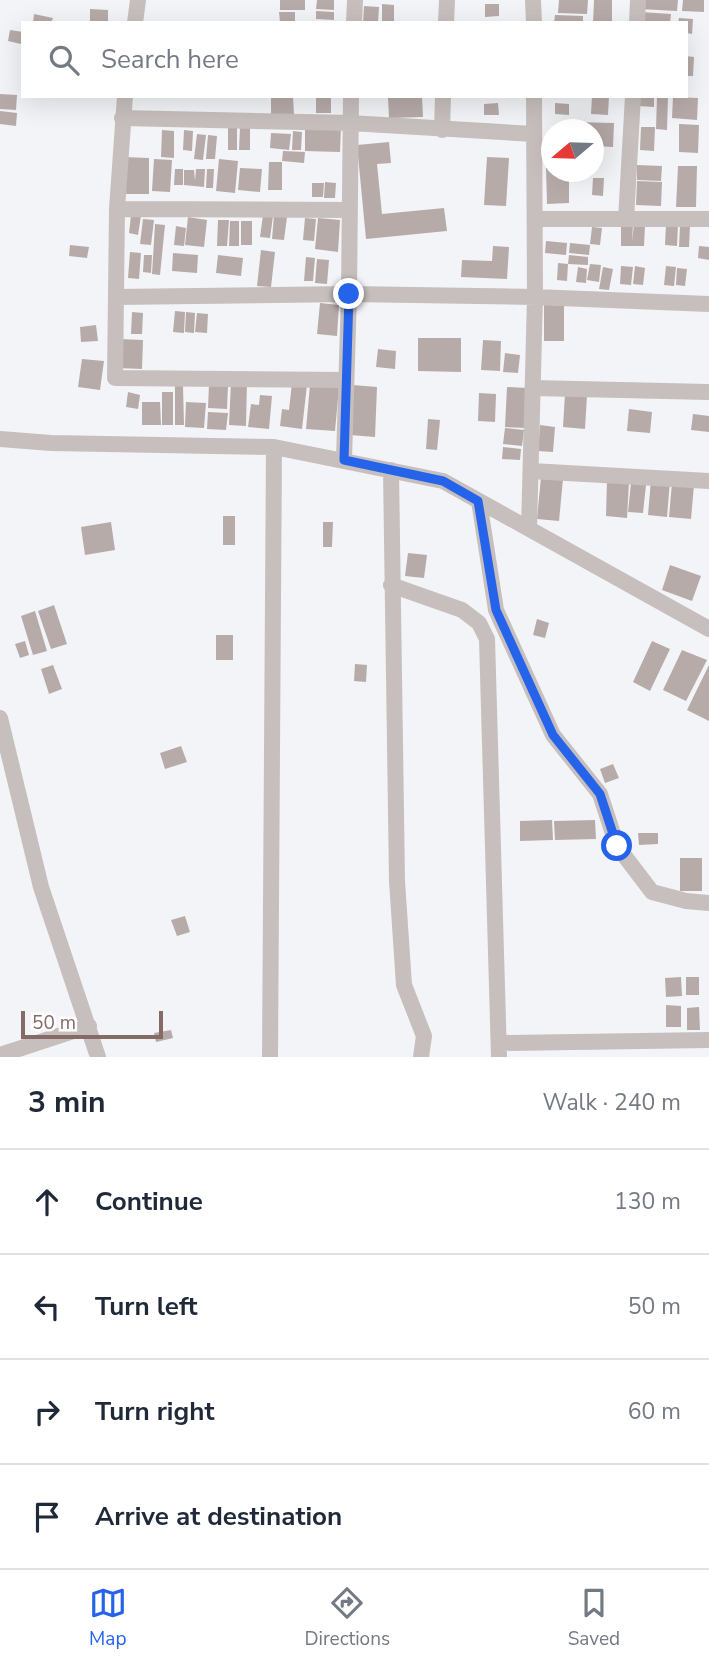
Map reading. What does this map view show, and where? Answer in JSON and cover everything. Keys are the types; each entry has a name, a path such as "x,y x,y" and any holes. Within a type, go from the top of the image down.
{"street":[{"path":"135,21 138,0"},
{"path":"354,21 355,0"},
{"path":"446,21 447,0"},
{"path":"534,0 534,21"},
{"path":"637,21 638,0"},
{"path":"125,98 117,209 115,378 346,380"},
{"path":"344,460 351,98"},
{"path":"442,130 443,98"},
{"path":"529,529 535,297 534,98"},
{"path":"626,219 633,98"},
{"path":"122,118 350,123 534,134"},
{"path":"117,209 350,210"},
{"path":"535,219 709,219"},
{"path":"116,297 349,294 535,297 709,304"},
{"path":"533,388 709,392"},
{"path":"0,439 51,443 274,447 443,481 709,629"},
{"path":"270,1057 274,447"},
{"path":"390,470 397,881 404,985 424,1036 421,1057"},
{"path":"531,471 709,481"},
{"path":"478,501 496,610 553,735 600,794 617,846 652,892 686,901 709,903"},
{"path":"391,584 461,610 480,623 487,639 500,1050 709,1040"},
{"path":"0,718 41,887 98,1057"},
{"path":"0,1055 89,1026"}],"building":[{"path":"280,0 305,0 305,10 280,10"},
{"path":"317,0 334,0 334,10 316,9"},
{"path":"559,0 588,0 587,14 558,13"},
{"path":"594,0 612,0 612,21 593,21"},
{"path":"641,0 678,0 677,11 640,9"},
{"path":"683,0 704,0 704,12 682,11"},
{"path":"382,4 394,5 394,21 382,21"},
{"path":"485,4 499,4 499,16 485,17"},
{"path":"364,6 379,7 378,21 363,21"},
{"path":"90,9 108,10 108,21 90,21"},
{"path":"316,11 334,12 334,20 316,19"},
{"path":"279,12 295,12 295,21 280,21"},
{"path":"641,12 671,14 670,21 640,21"},
{"path":"34,14 53,18 52,21 33,21"},
{"path":"555,15 583,16 583,21 554,21"},
{"path":"679,18 693,19 692,34 688,33 688,21 678,21"},
{"path":"10,30 21,32 21,44 8,41"},
{"path":"688,56 694,57 693,76 688,76"},
{"path":"0,94 17,95 16,110 0,109"},
{"path":"271,98 293,98 294,115 271,115"},
{"path":"316,98 331,98 331,113 316,113"},
{"path":"388,98 422,98 423,117 389,118"},
{"path":"592,98 609,98 608,115 591,114"},
{"path":"640,98 654,98 654,107 639,106"},
{"path":"657,98 668,98 667,130 656,129"},
{"path":"673,98 698,98 697,120 672,118"},
{"path":"498,103 499,115 484,115 484,104"},
{"path":"555,103 569,104 569,115 555,114"},
{"path":"0,111 17,113 16,126 0,124"},
{"path":"604,123 614,123 613,147 604,147"},
{"path":"679,124 699,125 698,153 679,152"},
{"path":"228,126 237,126 237,150 228,150"},
{"path":"305,126 341,126 340,152 305,151"},
{"path":"240,127 250,127 250,150 239,150"},
{"path":"641,127 655,127 654,151 640,150"},
{"path":"162,130 174,131 174,158 161,157"},
{"path":"184,130 193,131 192,151 183,150"},
{"path":"293,131 302,132 301,150 292,150"},
{"path":"271,133 291,134 289,150 270,148"},
{"path":"197,134 206,135 203,160 194,159"},
{"path":"208,135 217,136 215,159 206,159"},
{"path":"389,142 391,163 377,164 382,214 444,208 447,231 366,239 357,145"},
{"path":"283,151 305,152 304,163 282,161"},
{"path":"124,157 149,158 149,194 123,194"},
{"path":"487,157 509,158 506,206 484,205"},
{"path":"154,159 172,160 170,192 152,191"},
{"path":"219,159 238,161 235,193 216,191"},
{"path":"269,162 282,162 282,190 268,190"},
{"path":"637,165 662,166 661,181 637,180"},
{"path":"678,166 697,166 696,207 676,207"},
{"path":"240,168 262,169 260,192 238,190"},
{"path":"175,169 183,169 183,185 174,185"},
{"path":"196,169 205,169 204,187 184,185 184,170 194,170 195,181"},
{"path":"207,169 214,169 213,188 206,188"},
{"path":"637,181 662,182 661,206 636,205"},
{"path":"325,182 336,183 335,198 324,198"},
{"path":"546,182 569,182 569,203 547,204"},
{"path":"593,182 604,182 603,196 592,195"},
{"path":"312,183 324,183 323,197 312,197"},
{"path":"131,215 141,216 138,235 129,233"},
{"path":"263,215 273,216 270,238 260,237"},
{"path":"274,215 287,217 284,240 272,239"},
{"path":"188,217 207,220 204,247 185,245"},
{"path":"305,218 316,219 314,241 303,240"},
{"path":"318,218 340,220 338,252 315,249"},
{"path":"143,219 154,220 151,245 140,244"},
{"path":"218,220 229,220 227,246 217,246"},
{"path":"230,221 239,221 239,246 229,246"},
{"path":"241,221 252,221 252,245 241,245"},
{"path":"155,224 165,225 160,275 152,274"},
{"path":"621,224 633,224 632,242 634,224 645,225 644,246 621,246"},
{"path":"666,224 678,224 677,246 665,245"},
{"path":"176,226 186,228 184,246 174,245"},
{"path":"680,226 690,226 689,247 679,247"},
{"path":"592,227 602,228 600,245 590,244"},
{"path":"546,241 567,243 566,255 545,253"},
{"path":"570,243 590,245 589,255 569,253"},
{"path":"70,245 89,247 87,258 69,256"},
{"path":"493,246 509,247 507,279 461,277 462,260 492,261"},
{"path":"699,246 709,247 709,260 698,258"},
{"path":"261,250 275,252 271,287 257,286"},
{"path":"130,252 141,253 139,279 128,278"},
{"path":"173,253 198,255 197,273 172,271"},
{"path":"144,255 152,255 151,273 143,272"},
{"path":"218,255 243,258 241,276 216,273"},
{"path":"569,255 588,257 588,265 568,264"},
{"path":"306,257 315,258 313,281 304,281"},
{"path":"317,259 329,260 327,284 315,283"},
{"path":"558,263 568,264 567,281 557,280"},
{"path":"590,264 601,265 599,282 587,280"},
{"path":"621,266 633,267 631,285 620,284"},
{"path":"635,266 645,268 643,285 633,284"},
{"path":"666,266 676,267 674,286 664,285"},
{"path":"578,267 587,269 586,283 576,282"},
{"path":"603,267 613,269 609,290 599,289"},
{"path":"677,268 687,269 685,286 676,285"},
{"path":"320,303 339,305 337,336 317,334"},
{"path":"544,305 564,305 564,341 544,341"},
{"path":"175,311 185,312 184,333 173,332"},
{"path":"132,312 143,313 142,334 131,334"},
{"path":"186,312 195,313 194,333 185,332"},
{"path":"197,313 208,314 207,333 195,332"},
{"path":"96,325 98,341 81,342 80,327"},
{"path":"418,338 461,338 461,372 418,371"},
{"path":"119,339 143,340 142,369 118,368"},
{"path":"483,340 501,341 500,371 481,370"},
{"path":"378,349 396,351 395,369 376,367"},
{"path":"505,353 520,355 518,373 503,372"},
{"path":"82,359 104,361 100,390 78,387"},
{"path":"231,382 247,382 246,426 229,425"},
{"path":"292,383 307,385 302,429 280,426 282,409 289,410"},
{"path":"209,384 228,385 227,409 208,408"},
{"path":"310,385 339,388 335,431 306,429"},
{"path":"353,385 377,387 375,437 350,435"},
{"path":"175,386 183,386 184,425 175,425"},
{"path":"507,387 528,388 525,428 505,427"},
{"path":"128,392 140,395 138,409 126,407"},
{"path":"162,392 173,392 173,425 162,425"},
{"path":"479,393 496,394 495,422 478,421"},
{"path":"565,394 587,395 585,429 563,427"},
{"path":"260,395 272,396 269,429 248,427 251,404 259,405"},
{"path":"142,402 160,402 161,425 142,425"},
{"path":"186,402 206,403 204,428 185,427"},
{"path":"629,409 652,412 650,433 627,431"},
{"path":"208,412 228,413 226,430 207,429"},
{"path":"693,414 709,416 709,432 691,430"},
{"path":"428,419 440,420 437,450 426,449"},
{"path":"540,425 555,427 553,452 538,451"},
{"path":"505,428 524,430 522,446 503,444"},
{"path":"503,447 521,449 520,460 502,459"},
{"path":"541,477 563,479 559,521 537,519"},
{"path":"607,480 629,482 627,518 606,516"},
{"path":"651,480 670,481 667,517 648,515"},
{"path":"631,483 646,485 643,513 628,512"},
{"path":"672,483 694,485 691,519 669,517"},
{"path":"223,516 235,516 235,545 223,545"},
{"path":"111,522 115,550 85,555 81,527"},
{"path":"323,522 333,522 332,547 323,547"},
{"path":"408,553 427,555 424,578 405,576"},
{"path":"670,565 701,576 692,601 662,590"},
{"path":"54,605 67,644 51,649 38,611"},
{"path":"35,611 47,651 33,655 21,616"},
{"path":"537,619 549,623 545,638 533,635"},
{"path":"216,635 233,635 233,660 216,660"},
{"path":"25,641 29,655 20,658 15,644"},
{"path":"652,641 670,649 650,691 633,682"},
{"path":"682,650 707,660 686,701 663,690"},
{"path":"355,664 367,665 366,682 354,681"},
{"path":"53,665 62,689 49,694 41,669"},
{"path":"709,665 709,721 687,710"},
{"path":"181,746 187,762 165,769 160,753"},
{"path":"613,764 619,778 605,783 600,769"},
{"path":"552,820 553,840 520,841 520,821"},
{"path":"595,820 596,839 555,840 554,821"},
{"path":"638,833 658,833 658,844 639,845"},
{"path":"680,858 702,858 702,891 680,891"},
{"path":"185,916 190,932 177,936 171,920"},
{"path":"681,977 682,996 666,997 665,978"},
{"path":"686,977 699,977 699,995 686,995"},
{"path":"666,1005 681,1006 681,1027 666,1027"},
{"path":"699,1007 700,1030 687,1030 687,1008"},
{"path":"171,1030 173,1038 156,1042 154,1033"}],"route":[{"path":"349,294 344,460 443,481 478,501 496,610 553,735 600,794 617,846"}]}
